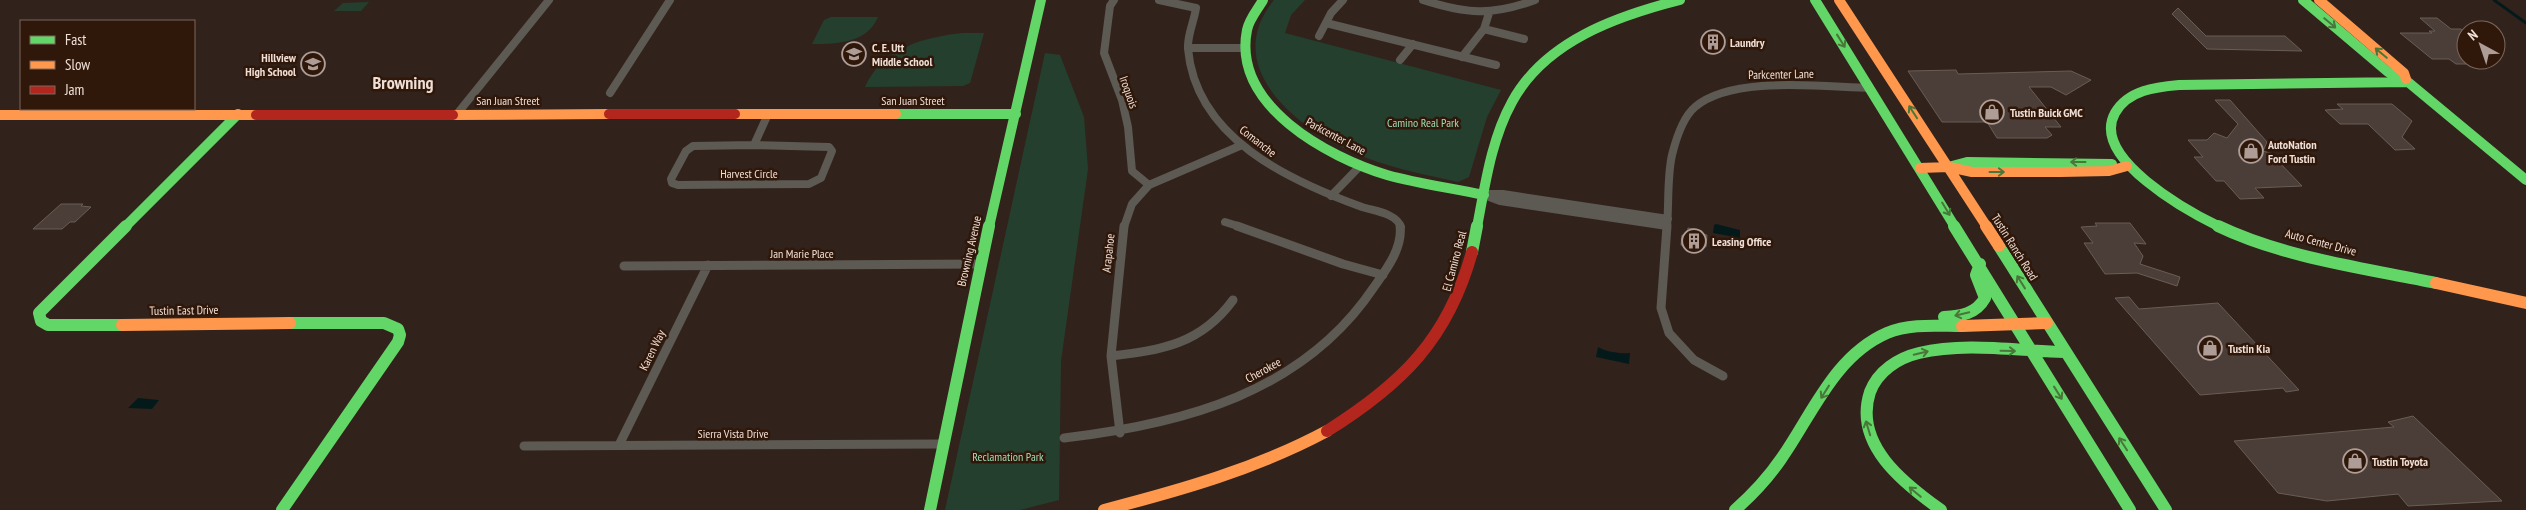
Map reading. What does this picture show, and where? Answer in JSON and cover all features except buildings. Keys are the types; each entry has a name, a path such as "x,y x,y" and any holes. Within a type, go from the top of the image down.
{"main road":[{"name":"Browning Avenue","path":"930,510 980,264 1041,0"},
{"name":"Parkcenter Lane","path":"1263,0 1250,20 1245,48 1245,62 1252,81 1272,110 1308,139 1361,165 1401,178 1484,195"},
{"name":"El Camino Real","path":"1104,510 1201,485 1248,469 1318,436 1374,399 1424,352 1451,313 1466,277 1484,195 1505,114 1521,86 1536,68 1560,48 1588,30 1624,16 1680,0"},
{"path":"1815,0 1980,264 2130,510"},
{"name":"Tustin Ranch Road","path":"1839,0 1949,167 2064,352 2166,510"},
{"path":"2303,0 2388,72 2408,82 2526,180"},
{"path":"2319,0 2404,73 2408,82"},
{"name":"Auto Center Drive","path":"2408,82 2189,84 2146,90 2122,103 2114,113 2111,123 2113,140 2127,166 2169,201 2214,224 2250,237 2372,270 2526,303"},
{"name":"Tustin East Drive","path":"238,114 39,313 41,321 48,325 384,323 398,329 400,335 398,342 282,510"},
{"name":"San Juan Street","path":"0,115 1016,114"},
{"path":"1920,168 1949,167 1965,162 2016,161 2102,162 2127,166"},
{"path":"1734,510 1753,494 1780,460 1844,362 1861,346 1902,324 1961,315 1983,304 1985,298 1976,275 1980,264"},
{"path":"1886,333 1921,327 2047,323"},
{"path":"1941,510 1902,480 1876,447 1865,417 1868,391 1887,368 1905,357 1919,353 1950,350 2064,352"}],"street":[{"path":"457,114 549,0"},
{"path":"610,93 661,11 670,0"},
{"name":"Iroquois","path":"1114,0 1110,6 1104,53 1122,100 1128,127 1132,171 1149,185"},
{"path":"1159,0 1196,8"},
{"path":"1320,36 1330,13 1343,0"},
{"path":"1424,0 1489,13 1509,10 1535,0"},
{"name":"Comanche","path":"1196,8 1188,48 1192,74 1202,98 1218,120 1242,145 1290,177 1331,196 1393,217 1399,222"},
{"path":"1462,56 1484,29 1489,13"},
{"path":"1326,22 1496,65"},
{"path":"1484,29 1524,39"},
{"path":"1400,60 1412,44"},
{"path":"1188,48 1245,48"},
{"name":"Parkcenter Lane","path":"1723,376 1694,360 1669,333 1661,308 1672,156 1677,138 1693,108 1707,98 1729,90 1754,86 1870,88"},
{"path":"754,144 768,114"},
{"name":"Harvest Circle","path":"754,144 821,145 829,147 832,151 821,178 809,184 678,185 672,183 671,178 686,150 693,146 754,144"},
{"name":"Arapahoe","path":"1120,433 1111,356 1126,216 1139,194 1149,185 1242,145"},
{"path":"1331,196 1361,165"},
{"name":"Parkcenter Lane","path":"1484,195 1500,201 1668,222"},
{"path":"1225,222 1254,231 1347,267 1383,276"},
{"name":"Cherokee","path":"1064,438 1120,433 1194,414 1258,388 1286,372 1318,351 1344,328 1365,303 1383,276 1401,231 1399,222"},
{"name":"Jan Marie Place","path":"624,266 980,264"},
{"name":"Karen Way","path":"619,445 708,265"},
{"path":"1111,356 1160,349 1184,341 1222,317 1233,300"},
{"name":"Sierra Vista Drive","path":"524,446 942,444"}],"green space":[{"name":"Camino Real Park","path":"1274,0 1305,0 1291,15 1285,33 1501,90 1487,117 1469,177 1458,182 1378,162 1330,141 1288,110 1272,91 1260,71 1256,48 1260,24"},
{"path":"369,2 361,11 334,11 343,3"},
{"path":"831,17 878,17 873,26 859,37 841,42 812,44 824,20"},
{"path":"963,33 984,33 970,83 963,86 865,87 872,74 893,54 919,42"},
{"name":"Reclamation Park","path":"1045,53 1060,55 1084,117 1088,169 1061,361 1059,500 1020,510 945,510"}],"water":[{"path":"1714,225 1740,230 1740,238 1713,233"},
{"path":"1598,347 1614,352 1630,353 1629,364 1596,357"},
{"path":"138,398 159,400 152,409 128,408"}],"waterway":[{"path":"2494,0 2526,23"}],"traffic: fast":[{"path":"930,510 980,264 1041,0"},
{"path":"1263,0 1247,30 1245,55 1252,79 1265,100 1283,119 1304,136 1328,150 1373,170 1414,182 1484,195"},
{"path":"1472,252 1495,144 1512,102 1528,78 1548,58 1572,41 1597,27 1624,16 1680,0"},
{"path":"1815,0 2130,510"},
{"path":"2303,0 2388,72 2408,82 2526,180"},
{"path":"2408,82 2189,84 2157,87 2135,94 2118,107 2113,117 2111,128 2116,144 2125,159 2153,188 2188,211 2226,230 2268,245 2311,256 2436,283"},
{"path":"122,325 48,325 41,321 39,313 238,114"},
{"path":"896,114 1016,114"},
{"path":"1952,166 1967,162 2112,164"},
{"path":"1999,246 2166,510"},
{"path":"1944,317 1968,313 1978,308 1982,303 1985,298 1976,275 1980,264"},
{"path":"282,510 398,342 400,335 398,329 384,323 290,323"},
{"path":"1735,510 1776,466 1839,371 1853,355 1869,342 1887,333 1905,328 1962,326"},
{"path":"1941,510 1896,473 1872,441 1866,424 1866,406 1872,387 1880,374 1898,361 1913,355 1936,350 1972,348 2064,352"}],"traffic: slow":[{"path":"1839,0 1999,246"},
{"path":"2319,0 2404,73 2406,79"},
{"path":"453,115 609,114"},
{"path":"735,114 896,114"},
{"path":"0,115 256,115"},
{"path":"1920,168 1949,167 1972,172 2061,172 2109,171 2127,166"},
{"path":"2436,283 2526,303"},
{"path":"122,325 290,323"},
{"path":"1962,326 2047,323"},
{"path":"1104,510 1190,487 1246,469 1273,458 1327,431"}],"traffic: jam":[{"path":"609,114 735,114"},
{"path":"256,115 453,115"},
{"path":"1327,431 1376,398 1419,357 1437,334 1452,309 1464,281 1472,252"}],"place":[{"name":"Laundry","path":"1713,42"},
{"name":"C. E. Utt Middle School","path":"854,54"},
{"name":"Hillview High School","path":"313,64"},
{"name":"Tustin Buick GMC","path":"1992,112"},
{"name":"AutoNation Ford Tustin","path":"2251,151"},
{"name":"Leasing Office","path":"1694,241"},
{"name":"Tustin Kia","path":"2210,348"},
{"name":"Tustin Toyota","path":"2355,461"}],"district":[{"name":"Browning","path":"403,82"}]}
